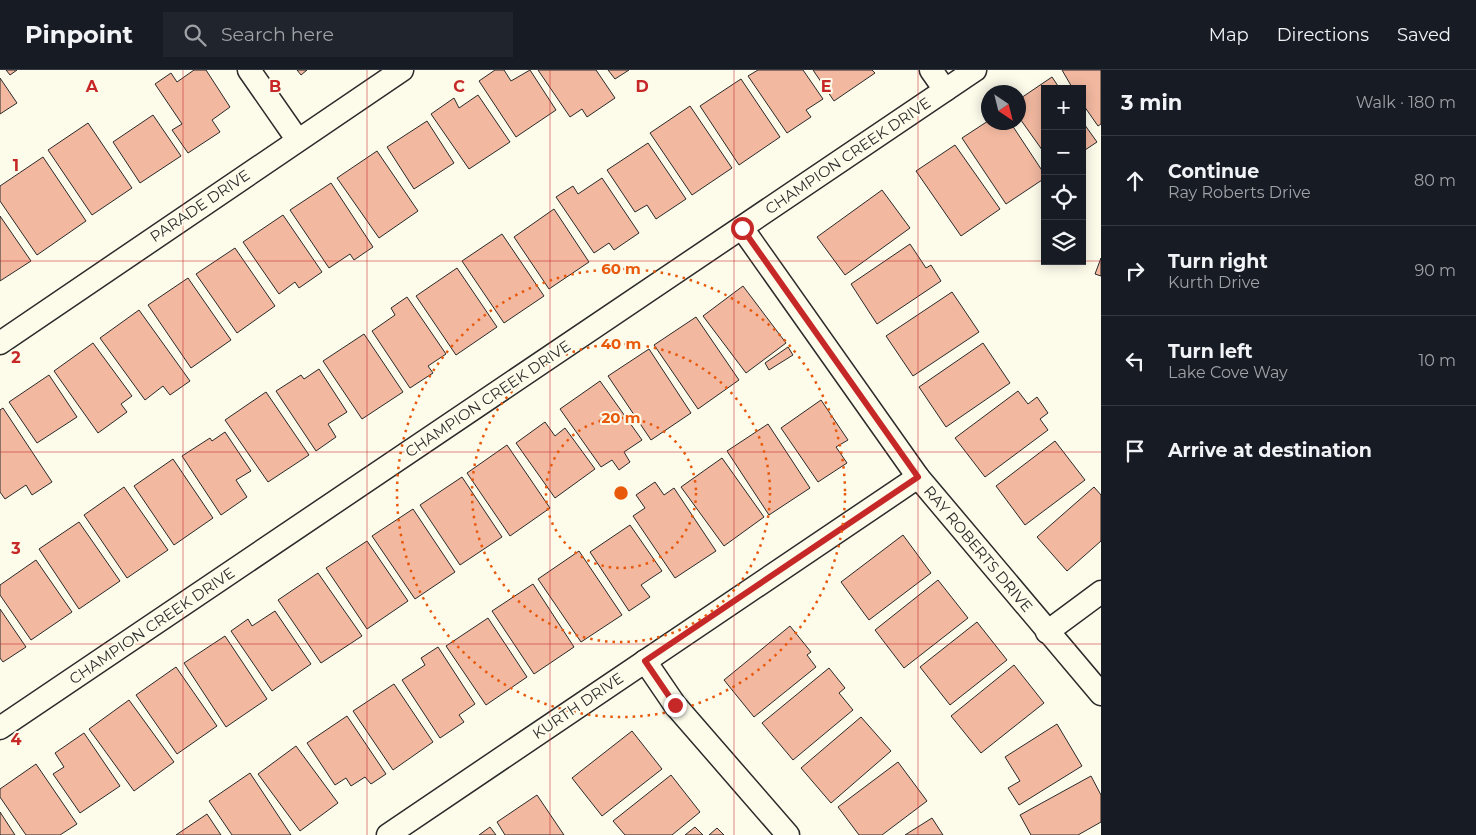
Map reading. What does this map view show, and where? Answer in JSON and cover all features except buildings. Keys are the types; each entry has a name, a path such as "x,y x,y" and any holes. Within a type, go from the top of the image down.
{"street":[{"path":"249,70 297,139"},
{"name":"PARADE DRIVE","path":"0,343 297,139 402,70"},
{"path":"931,70 945,90"},
{"name":"CHAMPION CREEK DRIVE","path":"0,728 975,70"},
{"name":"RAY ROBERTS DRIVE","path":"742,228 918,477 1101,694"},
{"name":"KURTH DRIVE","path":"388,835 918,477"},
{"path":"1047,632 1101,592"},
{"path":"645,661 675,705 788,835"}],"route":[{"path":"675,705 645,661 918,477 742,228"}]}
